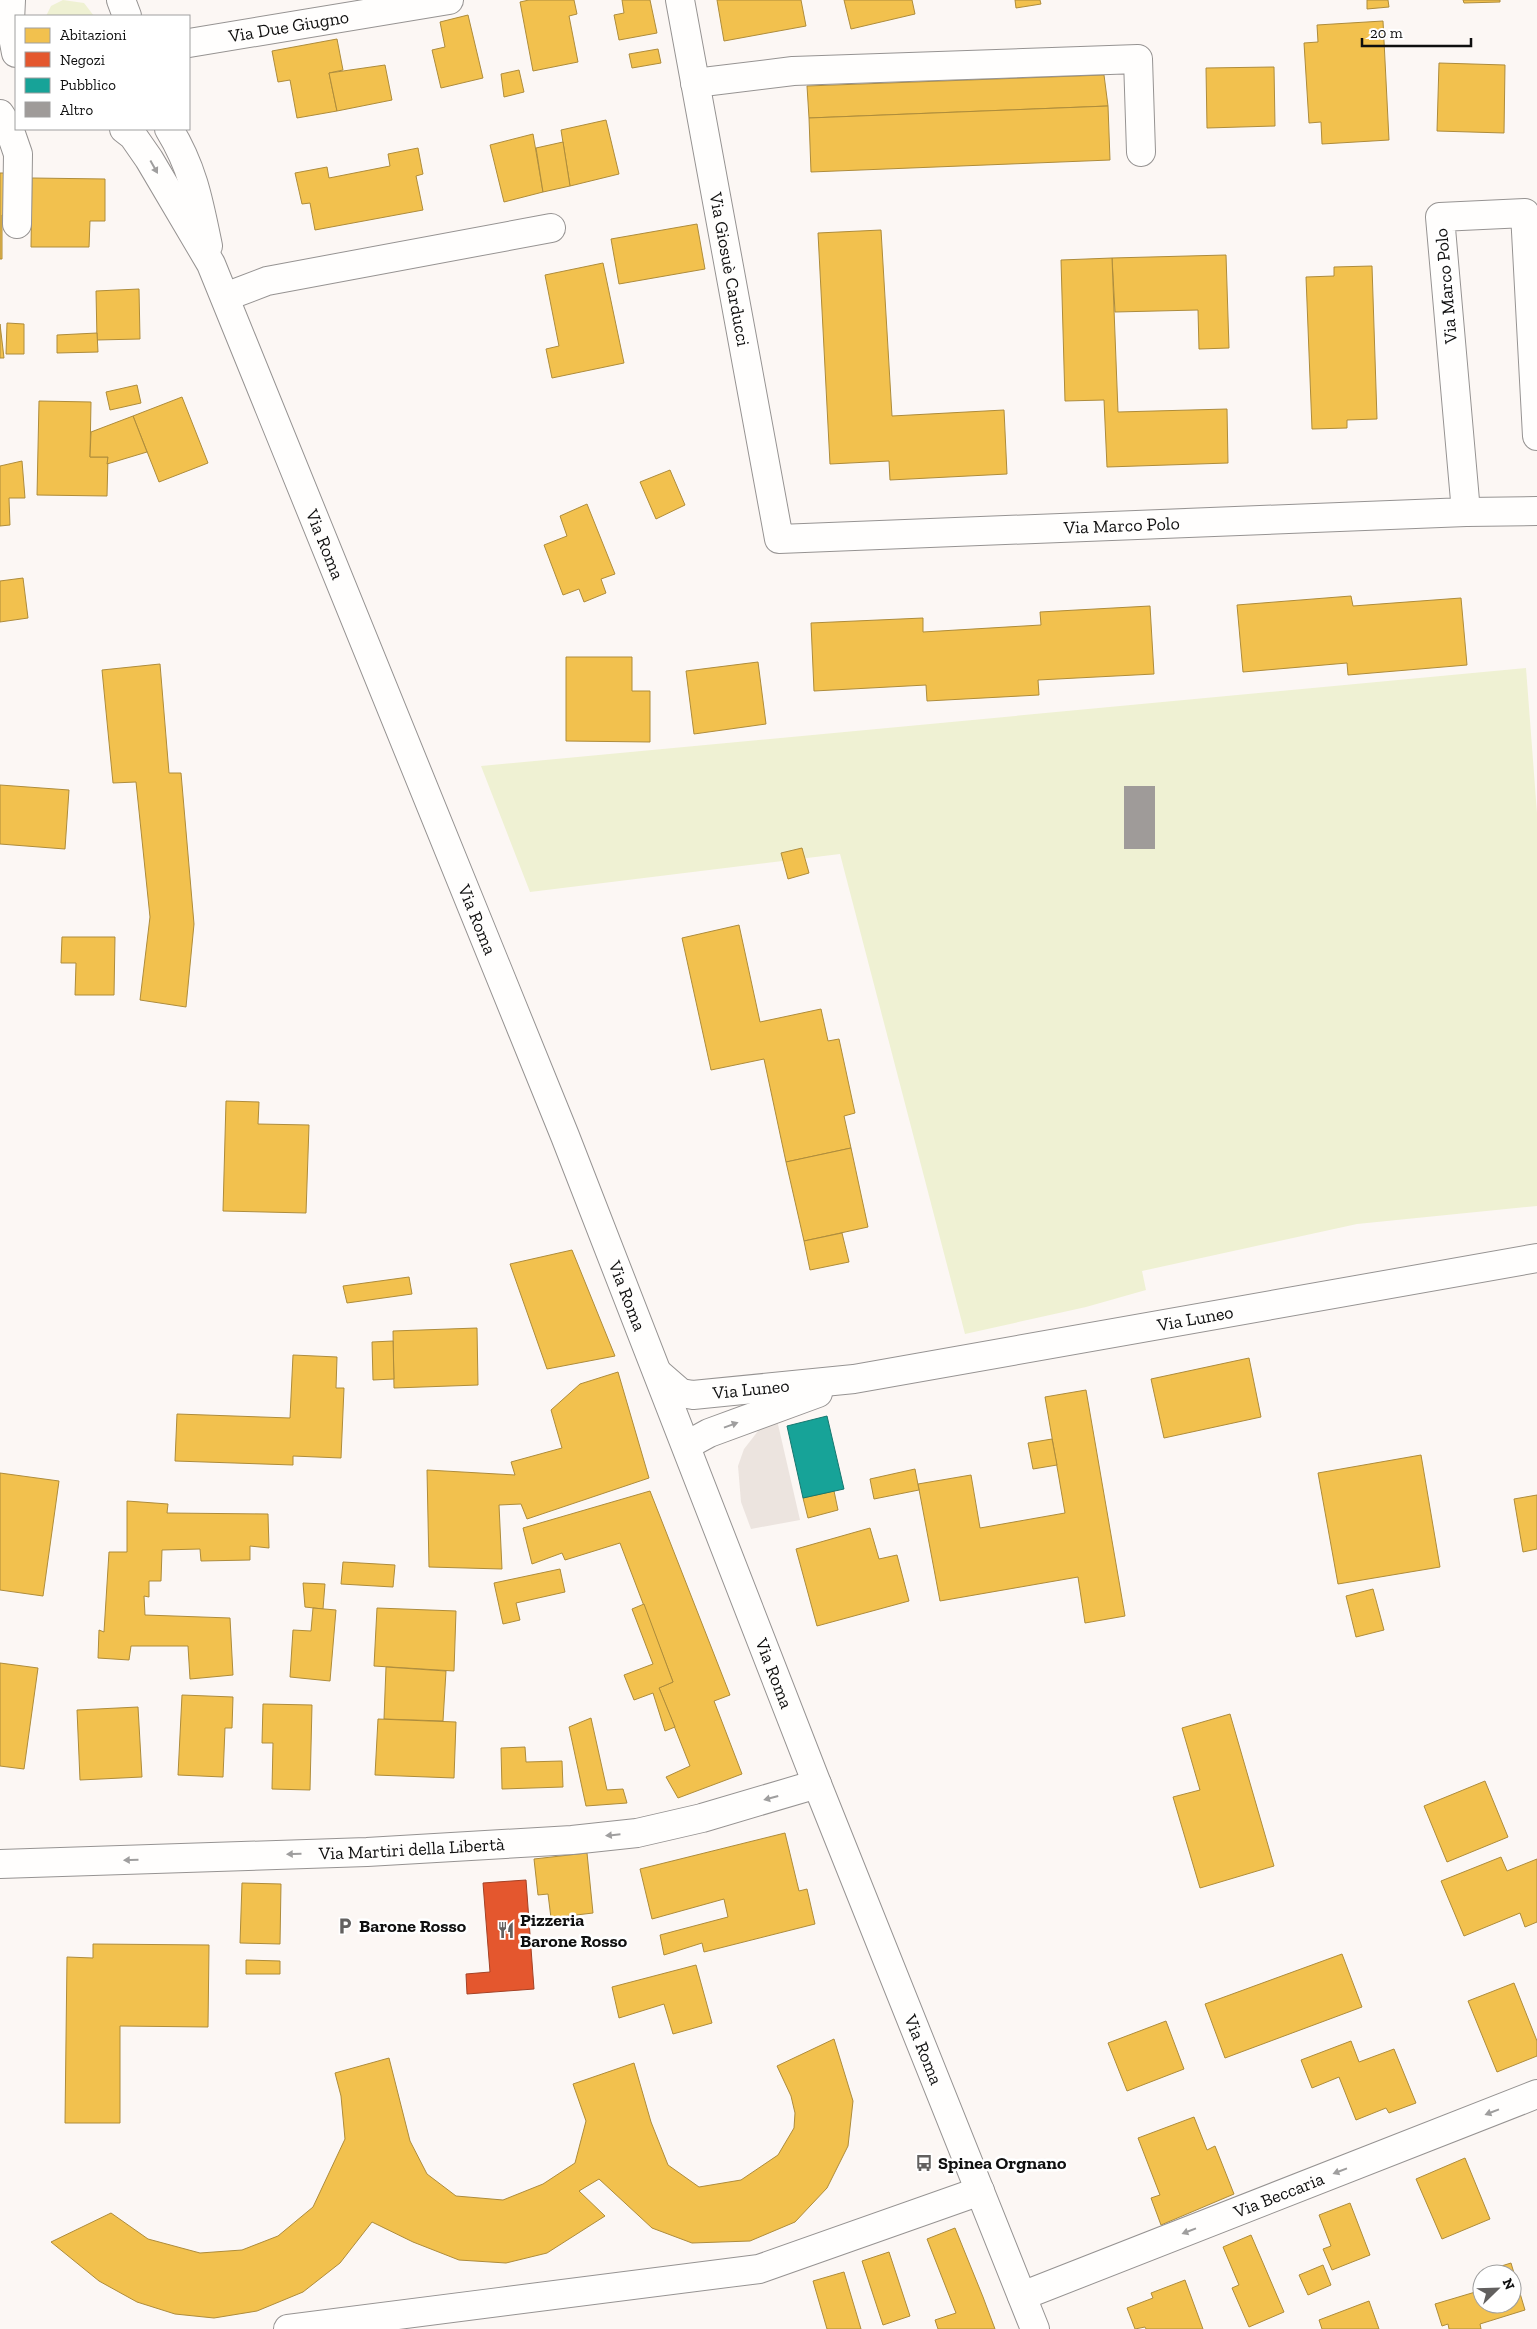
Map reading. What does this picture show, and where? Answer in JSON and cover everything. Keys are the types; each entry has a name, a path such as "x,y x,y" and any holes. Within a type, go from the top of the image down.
{"street":[{"path":"9,50 11,0"},
{"path":"121,0 127,15"},
{"name":"Via Due Giugno","path":"190,43 449,0"},
{"name":"Via Giosuè Carducci","path":"680,0 779,539"},
{"path":"695,83 793,71 1138,59 1141,152"},
{"path":"6,124 18,154 16,224"},
{"name":"Via Roma","path":"125,130 133,136 149,159 211,264 562,1127 818,1784 1035,2329"},
{"name":"Via Roma","path":"170,130 182,149 195,182 211,264"},
{"name":"Via Marco Polo","path":"1466,512 1440,217 1525,213 1537,426"},
{"path":"224,297 267,281 551,228"},
{"name":"Via Marco Polo","path":"779,539 1466,512 1537,511"},
{"name":"Via Luneo","path":"658,1372 681,1393 693,1396 854,1380 1537,1258"},
{"name":"Via Luneo","path":"687,1445 709,1433 854,1380"},
{"name":"Via Martiri della Libertà","path":"0,1864 366,1852 572,1840 637,1833 692,1820 818,1784"},
{"name":"Via Beccaria","path":"1022,2296 1537,2094"},
{"path":"288,2329 759,2269 980,2191"}],"green space":[{"path":"63,0 84,3 93,15 46,15 51,6"},
{"path":"1526,668 1537,813 1537,1206 1357,1224 1142,1271 1146,1290 1086,1307 965,1334 840,854 530,892 481,766"}],"shaded area":[{"path":"777,1420 800,1520 751,1529 741,1502 738,1466 744,1449 762,1426"}],"building: Abitazioni":[{"path":"529,0 574,0 577,14 569,16 578,62 533,71 520,2"},
{"path":"622,0 650,0 657,33 619,40 614,15 624,13"},
{"path":"717,0 801,0 806,26 724,41"},
{"path":"844,0 912,0 915,14 851,29"},
{"path":"1015,0 1040,0 1041,4 1016,8"},
{"path":"1367,0 1388,0 1389,7 1367,9"},
{"path":"1463,0 1500,0 1500,2 1464,3"},
{"path":"468,15 483,78 441,88 432,50 445,47 440,22"},
{"path":"1383,21 1389,140 1322,144 1321,122 1309,123 1304,43 1318,42 1317,25"},
{"path":"337,39 343,70 329,73 337,111 297,118 290,80 278,82 272,51"},
{"path":"658,49 661,63 632,68 629,54"},
{"path":"1439,63 1505,65 1504,133 1437,131"},
{"path":"385,65 392,100 337,111 329,73"},
{"path":"1274,67 1275,126 1207,128 1206,68"},
{"path":"519,70 524,92 504,97 501,74"},
{"path":"1104,75 1108,106 809,118 807,86"},
{"path":"1108,106 1110,160 811,172 809,118"},
{"path":"606,120 619,174 570,186 561,130"},
{"path":"533,134 543,192 504,202 490,145"},
{"path":"563,142 570,186 543,192 536,148"},
{"path":"418,148 423,174 416,176 423,210 315,230 310,203 302,204 295,173 327,167 329,178 390,166 388,154"},
{"path":"0,173 12,173 11,215 2,215 2,259 0,259"},
{"path":"32,178 105,179 105,221 90,221 89,247 31,247"},
{"path":"697,224 705,269 619,284 611,239"},
{"path":"881,230 892,416 1004,410 1007,474 890,480 889,461 830,464 818,233"},
{"path":"1226,255 1229,348 1199,349 1198,310 1115,312 1112,258"},
{"path":"1112,258 1118,412 1227,409 1228,463 1107,467 1104,400 1065,401 1061,260"},
{"path":"603,263 624,363 552,378 546,349 559,346 545,275"},
{"path":"1372,266 1377,419 1347,420 1347,428 1312,429 1306,277 1334,276 1334,267"},
{"path":"139,289 140,339 97,340 96,291"},
{"path":"7,323 24,324 24,354 6,354"},
{"path":"0,324 4,358 0,358"},
{"path":"97,333 98,352 57,353 57,335"},
{"path":"137,385 141,403 110,410 106,392"},
{"path":"182,397 208,463 159,482 133,416"},
{"path":"39,401 91,402 90,457 108,457 107,496 37,495"},
{"path":"133,416 147,452 107,464 108,457 90,457 91,432"},
{"path":"22,461 25,498 9,498 10,525 0,526 0,466"},
{"path":"670,470 685,505 656,519 640,482"},
{"path":"587,504 615,574 601,579 606,593 584,602 579,589 563,595 544,545 567,536 560,516"},
{"path":"23,578 28,618 0,622 0,581"},
{"path":"1351,596 1353,606 1461,598 1467,665 1348,675 1347,663 1243,672 1237,605"},
{"path":"1150,606 1154,674 1038,680 1039,695 927,701 926,685 814,691 811,623 923,618 923,632 1041,625 1040,612"},
{"path":"566,657 632,657 632,691 650,691 650,742 566,741"},
{"path":"758,662 766,724 694,734 686,671"},
{"path":"160,664 169,773 181,773 194,924 186,1007 140,1000 150,917 136,782 113,783 102,670"},
{"path":"0,785 69,790 65,849 0,844"},
{"path":"802,848 809,873 788,879 781,853"},
{"path":"739,925 760,1022 821,1009 828,1041 839,1039 855,1113 844,1116 851,1148 786,1162 764,1059 711,1070 682,938"},
{"path":"62,937 115,937 114,995 75,995 76,963 61,963"},
{"path":"226,1101 259,1102 258,1124 309,1125 306,1213 223,1211"},
{"path":"851,1148 868,1227 804,1241 786,1162"},
{"path":"842,1233 849,1262 810,1270 804,1241"},
{"path":"572,1250 615,1356 547,1369 510,1264"},
{"path":"409,1277 412,1294 347,1303 343,1286"},
{"path":"477,1328 478,1385 394,1388 393,1331"},
{"path":"393,1341 394,1379 373,1380 372,1342"},
{"path":"293,1355 337,1357 336,1388 344,1388 341,1458 293,1456 293,1465 175,1461 177,1414 290,1418"},
{"path":"1249,1358 1261,1417 1164,1438 1151,1379"},
{"path":"618,1372 649,1478 527,1519 521,1504 499,1505 502,1569 429,1567 427,1470 515,1475 511,1462 562,1448 551,1410 580,1384"},
{"path":"1086,1390 1125,1616 1085,1623 1078,1577 940,1601 918,1484 971,1475 980,1528 1065,1513 1045,1397"},
{"path":"1052,1439 1057,1465 1033,1469 1028,1443"},
{"path":"1421,1455 1440,1567 1338,1584 1318,1473"},
{"path":"915,1469 919,1490 874,1499 870,1479"},
{"path":"0,1473 59,1481 43,1596 0,1590"},
{"path":"650,1491 730,1695 714,1701 742,1774 678,1798 666,1777 690,1766 659,1688 673,1682 620,1543 565,1560 562,1553 532,1564 523,1528"},
{"path":"834,1491 838,1510 808,1518 803,1498"},
{"path":"1537,1495 1537,1549 1523,1552 1514,1499"},
{"path":"127,1501 168,1504 167,1513 268,1514 269,1548 250,1546 250,1560 201,1561 200,1549 162,1550 161,1581 149,1581 149,1597 144,1596 145,1615 230,1618 233,1675 190,1679 188,1646 131,1646 129,1660 98,1658 99,1630 104,1632 109,1552 127,1552"},
{"path":"870,1528 879,1559 897,1555 909,1601 817,1626 796,1549"},
{"path":"343,1562 395,1565 393,1587 341,1584"},
{"path":"560,1569 565,1592 516,1603 520,1620 503,1624 494,1583"},
{"path":"303,1583 325,1584 323,1609 305,1607"},
{"path":"1373,1589 1384,1630 1356,1637 1346,1596"},
{"path":"644,1604 673,1682 659,1688 675,1727 665,1731 653,1693 634,1700 624,1675 653,1664 632,1609"},
{"path":"313,1608 336,1610 330,1681 290,1677 293,1630 311,1631"},
{"path":"377,1608 456,1611 454,1671 374,1666"},
{"path":"0,1663 38,1668 24,1769 0,1766"},
{"path":"386,1667 446,1671 443,1721 384,1719"},
{"path":"182,1695 233,1697 232,1728 225,1728 223,1777 178,1775"},
{"path":"263,1704 312,1705 310,1790 272,1789 273,1743 262,1743"},
{"path":"138,1707 142,1777 80,1780 77,1710"},
{"path":"1230,1714 1274,1866 1200,1888 1173,1797 1200,1790 1182,1728"},
{"path":"591,1718 607,1790 623,1789 627,1803 586,1806 569,1727"},
{"path":"378,1719 456,1722 454,1778 375,1775"},
{"path":"525,1747 526,1762 562,1761 563,1787 502,1789 501,1748"},
{"path":"1485,1781 1508,1837 1447,1862 1424,1806"},
{"path":"785,1833 799,1891 807,1889 815,1924 704,1952 702,1943 664,1955 660,1935 728,1917 724,1899 652,1919 640,1869"},
{"path":"587,1853 593,1913 551,1918 548,1894 538,1895 534,1859"},
{"path":"1501,1857 1507,1871 1537,1859 1537,1922 1525,1927 1520,1913 1464,1936 1441,1881"},
{"path":"242,1883 281,1884 280,1944 240,1943"},
{"path":"93,1944 209,1945 208,2027 120,2026 120,2123 65,2123 67,1957 93,1958"},
{"path":"1342,1954 1362,2007 1225,2058 1205,2004"},
{"path":"246,1960 280,1961 280,1974 246,1974"},
{"path":"696,1965 712,2023 673,2034 664,2004 619,2018 612,1987"},
{"path":"1514,1983 1537,2041 1537,2056 1497,2072 1468,2001"},
{"path":"1166,2021 1184,2069 1127,2091 1108,2043"},
{"path":"834,2039 853,2101 848,2146 827,2188 795,2222 750,2241 692,2243 652,2228 599,2179 579,2191 605,2216 547,2253 506,2263 459,2260 413,2242 372,2222 340,2263 303,2292 257,2311 214,2318 175,2314 137,2302 99,2281 51,2242 111,2213 148,2239 200,2253 242,2250 278,2236 313,2207 345,2139 341,2096 335,2073 389,2058 410,2141 427,2174 456,2196 503,2200 543,2184 575,2163 586,2121 573,2084 634,2063 651,2122 668,2165 699,2187 741,2180 778,2155 794,2128 795,2113 791,2096 777,2066"},
{"path":"1351,2041 1359,2062 1394,2049 1416,2103 1389,2113 1386,2108 1356,2120 1339,2077 1312,2088 1301,2060"},
{"path":"1194,2117 1207,2150 1215,2146 1234,2194 1161,2225 1151,2198 1160,2195 1138,2138"},
{"path":"1465,2158 1490,2219 1442,2239 1416,2179"},
{"path":"1350,2203 1370,2255 1332,2270 1323,2249 1331,2246 1319,2215"},
{"path":"955,2228 995,2329 938,2329 935,2320 956,2313 927,2239"},
{"path":"1251,2235 1284,2312 1249,2327 1232,2288 1239,2285 1223,2247"},
{"path":"889,2252 910,2316 883,2325 862,2261"},
{"path":"1323,2265 1331,2285 1308,2295 1299,2275"},
{"path":"844,2272 861,2329 827,2329 813,2281"},
{"path":"1185,2280 1203,2329 1146,2329 1145,2327 1135,2329 1127,2308 1153,2298 1151,2293"},
{"path":"1472,2293 1472,2314 1512,2314 1480,2324 1481,2329 1449,2329 1448,2324 1442,2326 1435,2304"},
{"path":"1522,2300 1525,2310 1522,2311"},
{"path":"1369,2301 1379,2329 1322,2329 1319,2320"}],"building: Negozi":[{"path":"526,1880 534,1989 467,1994 466,1974 490,1972 483,1883"}],"building: Pubblico":[{"path":"827,1416 844,1489 803,1498 787,1426"}],"building: Altro":[{"path":"1124,786 1155,786 1155,849 1124,849"}],"place":[{"name":"Barone Rosso","path":"345,1926"},
{"name":"Pizzeria Barone Rosso","path":"506,1930"},
{"name":"Spinea Orgnano","path":"924,2163"}]}
